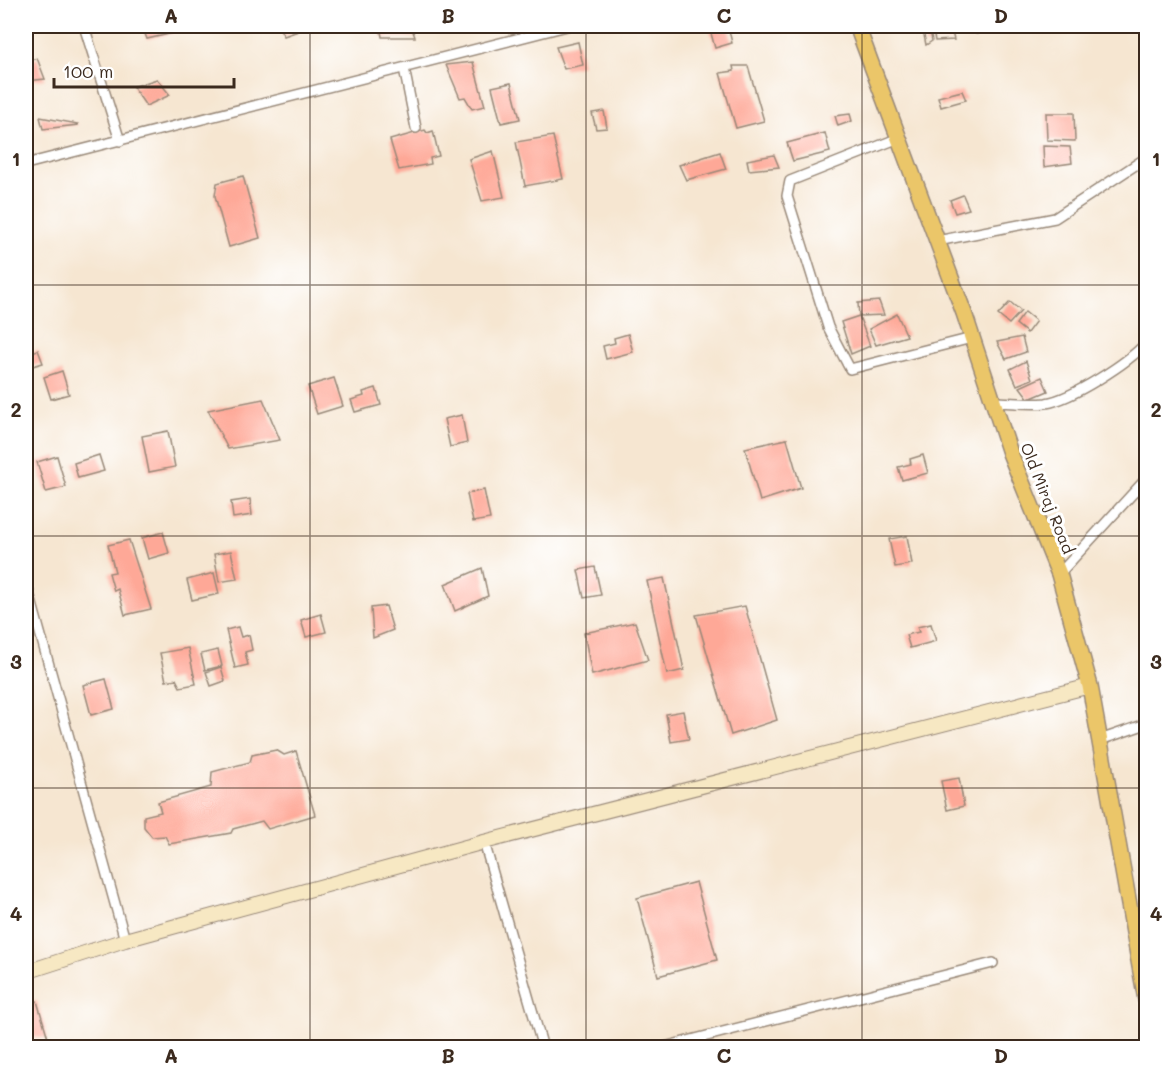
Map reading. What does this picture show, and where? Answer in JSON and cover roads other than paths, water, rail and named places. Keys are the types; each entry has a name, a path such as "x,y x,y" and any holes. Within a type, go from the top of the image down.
{"main road":[{"name":"Old Miraj Road","path":"857,26 938,241 1010,453 1059,574 1090,686 1140,928 1146,1000"},
{"path":"26,972 124,940 484,842 1090,686"}],"street":[{"path":"84,26 120,141"},
{"path":"26,164 567,26"},
{"path":"404,68 416,128"},
{"path":"899,138 790,181 787,196 828,327 850,369 972,338"},
{"path":"938,241 1055,218 1146,158"},
{"path":"994,402 1047,403 1094,383 1139,351 1146,343"},
{"path":"1059,574 1146,478"},
{"path":"26,582 124,940"},
{"path":"1100,740 1146,724"},
{"path":"484,842 543,1047"},
{"path":"660,1047 993,963"}]}
